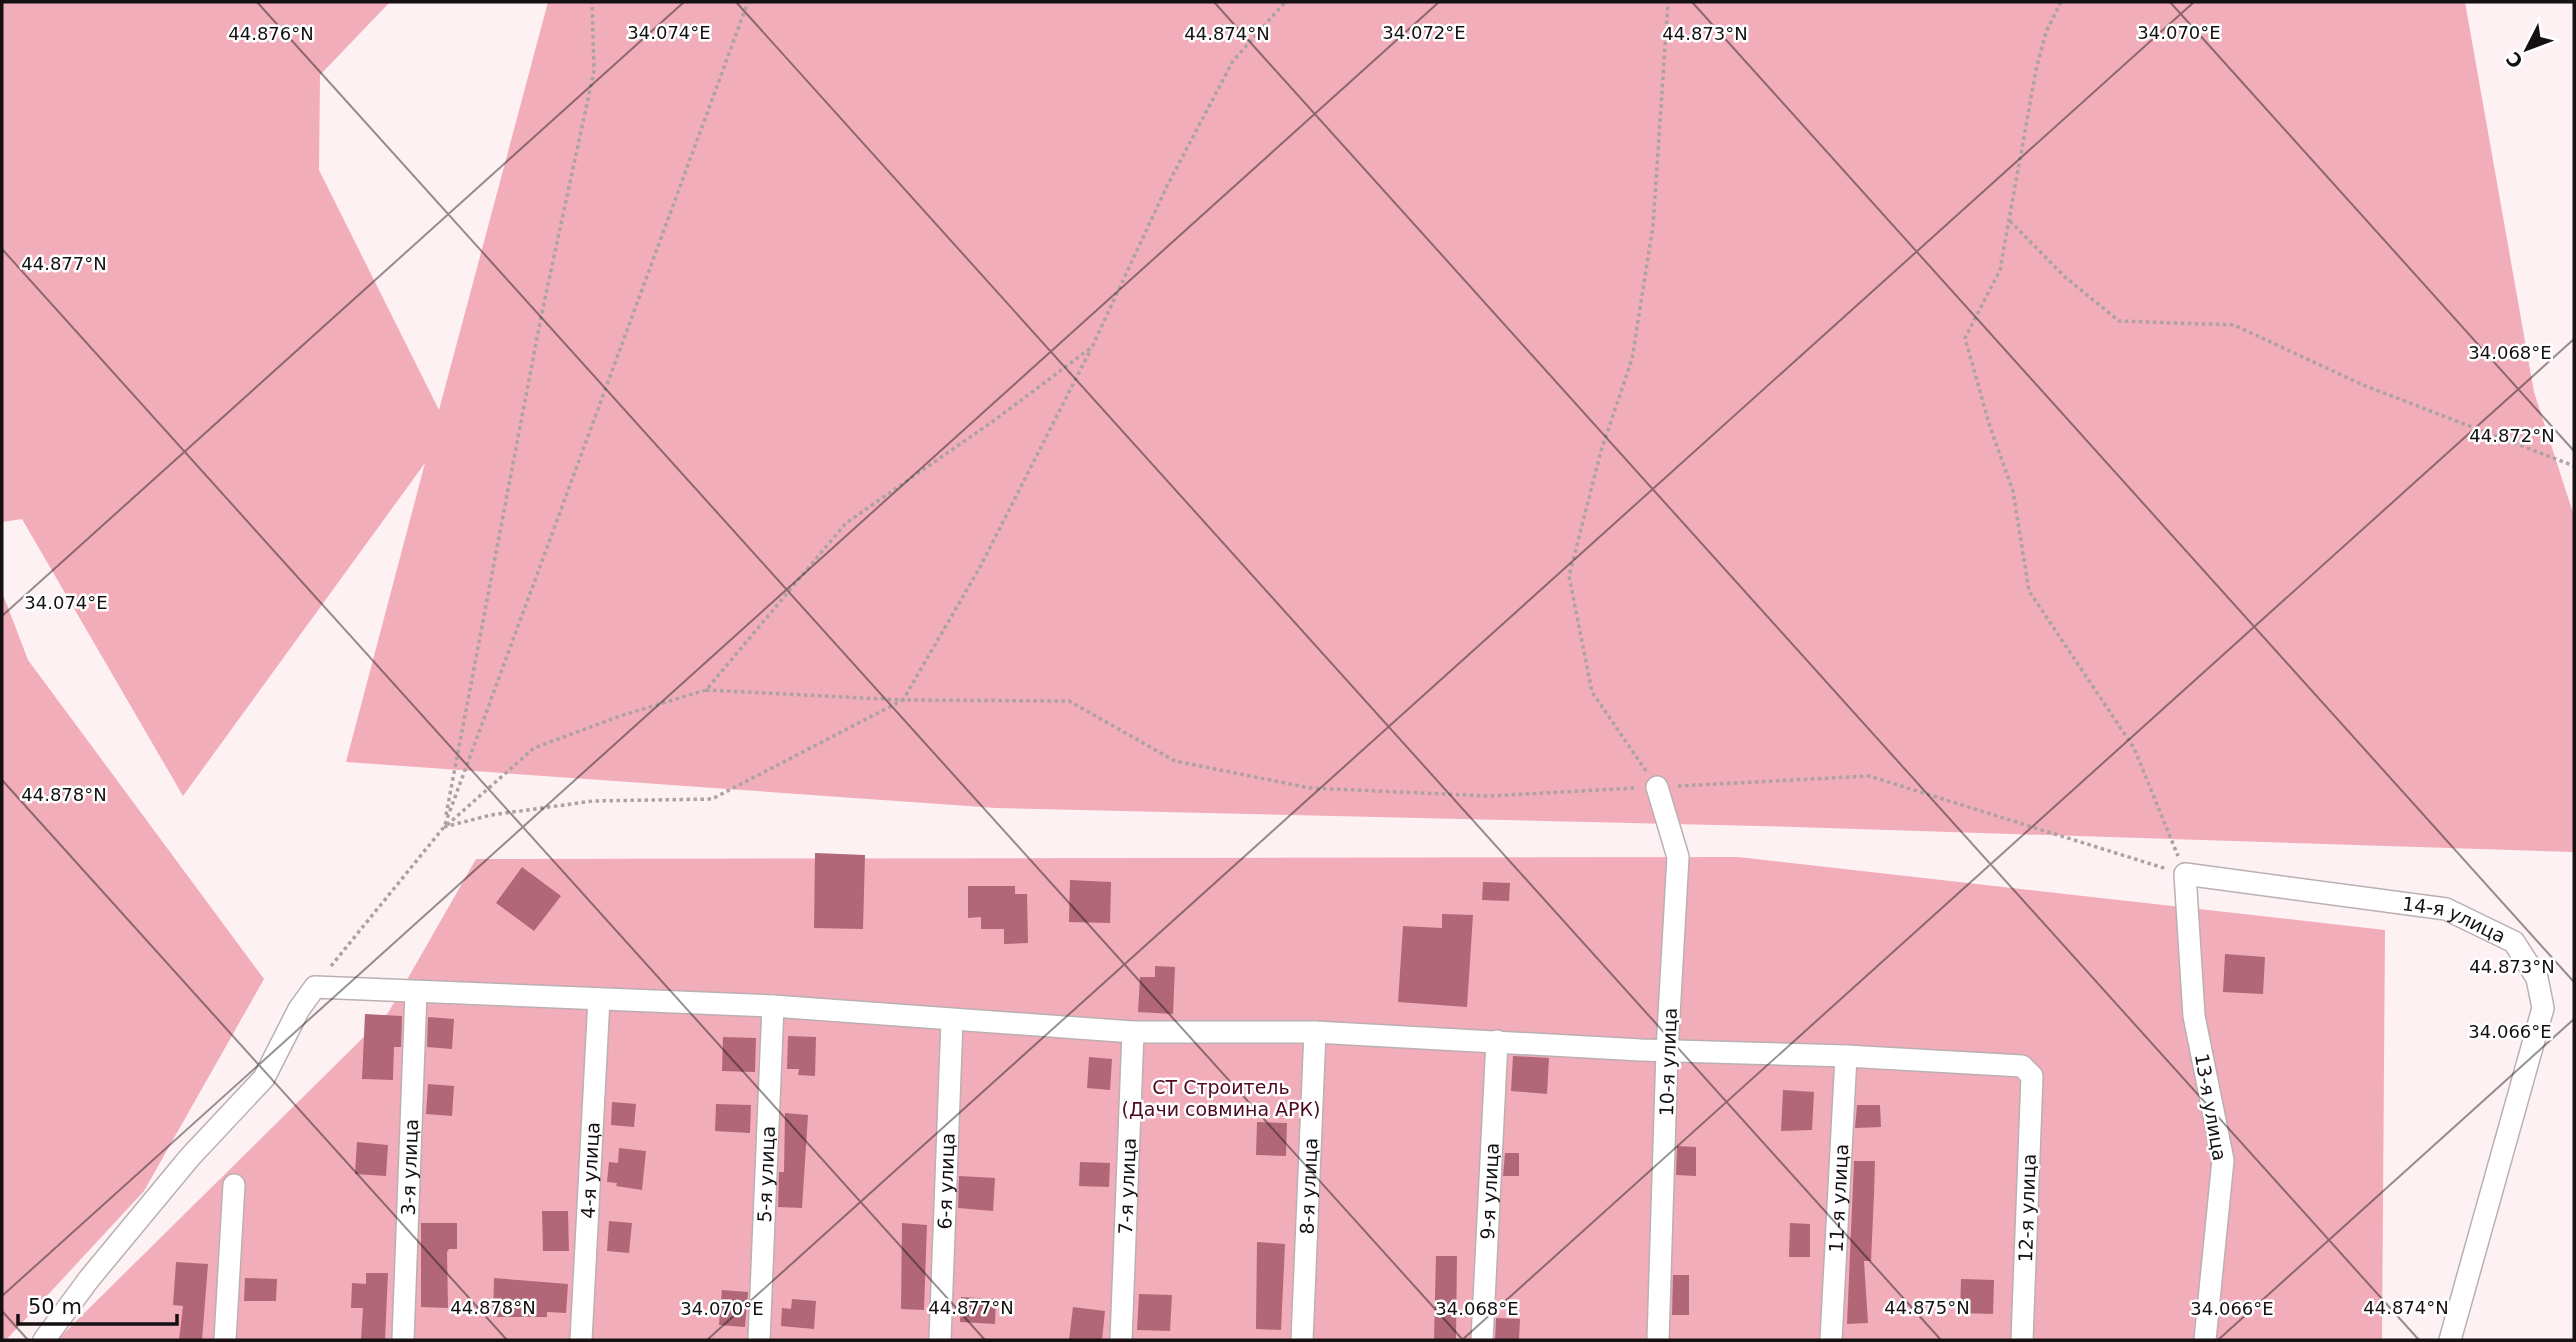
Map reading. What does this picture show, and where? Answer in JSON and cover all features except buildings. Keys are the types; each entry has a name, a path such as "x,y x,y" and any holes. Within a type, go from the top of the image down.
{"street":[{"name":"10-я улица","path":"1657,787 1678,857 1667,1051 1658,1340"},
{"name":"13-я улица","path":"2185,874 2194,1016 2223,1160 2205,1340"},
{"name":"14-я улица","path":"2185,874 2446,909 2514,942 2537,978 2543,1008 2450,1340"},
{"path":"44,1340 89,1279 190,1157 264,1078 299,1009 315,987 774,1006 1133,1032 1315,1032 1667,1051 1846,1056"},
{"name":"3-я улица","path":"403,1340 416,992"},
{"name":"4-я улица","path":"581,1340 599,999"},
{"name":"5-я улица","path":"759,1340 774,1006"},
{"name":"6-я улица","path":"940,1340 952,1020"},
{"name":"7-я улица","path":"1121,1340 1133,1032"},
{"name":"8-я улица","path":"1303,1340 1315,1032"},
{"name":"9-я улица","path":"1482,1340 1497,1041"},
{"name":"12-я улица","path":"1846,1056 2022,1066 2032,1076 2022,1340"},
{"name":"11-я улица","path":"1832,1340 1846,1056"},
{"path":"225,1340 234,1185"}],"path":[{"path":"444,827 541,317 594,71 592,2"},
{"path":"444,827 748,2"},
{"path":"444,827 491,815 593,801 712,799 903,701 980,567 1092,347 1167,186 1233,61 1285,2"},
{"path":"1657,787 1592,692 1569,576 1601,451 1632,359 1653,226 1668,2"},
{"path":"2061,2 2046,32 2036,70 2000,270 1965,338 1990,427 2013,491 2029,591 2134,748 2185,874"},
{"path":"2009,220 2064,277 2119,321 2234,325 2363,385 2574,466"},
{"path":"706,690 846,523 992,422 1092,347"},
{"path":"315,987 444,827 534,748 620,716 706,690 903,701 1069,701 1175,761 1310,788 1488,796 1870,776 2185,874"}],"green space":[{"path":"2,2 390,2 320,75 319,170 439,410 548,2 2465,2 2534,392 2574,516 2574,852 1796,827 996,808 346,762 425,463 183,796 22,519 2,522"},
{"path":"2,592 28,660 264,979 144,1191 6,1340 2,1340"},
{"name":"СТ Строитель (Дачи совмина АРК)","path":"1738,857 2385,930 2382,1340 57,1340 388,1013 476,859"}]}
